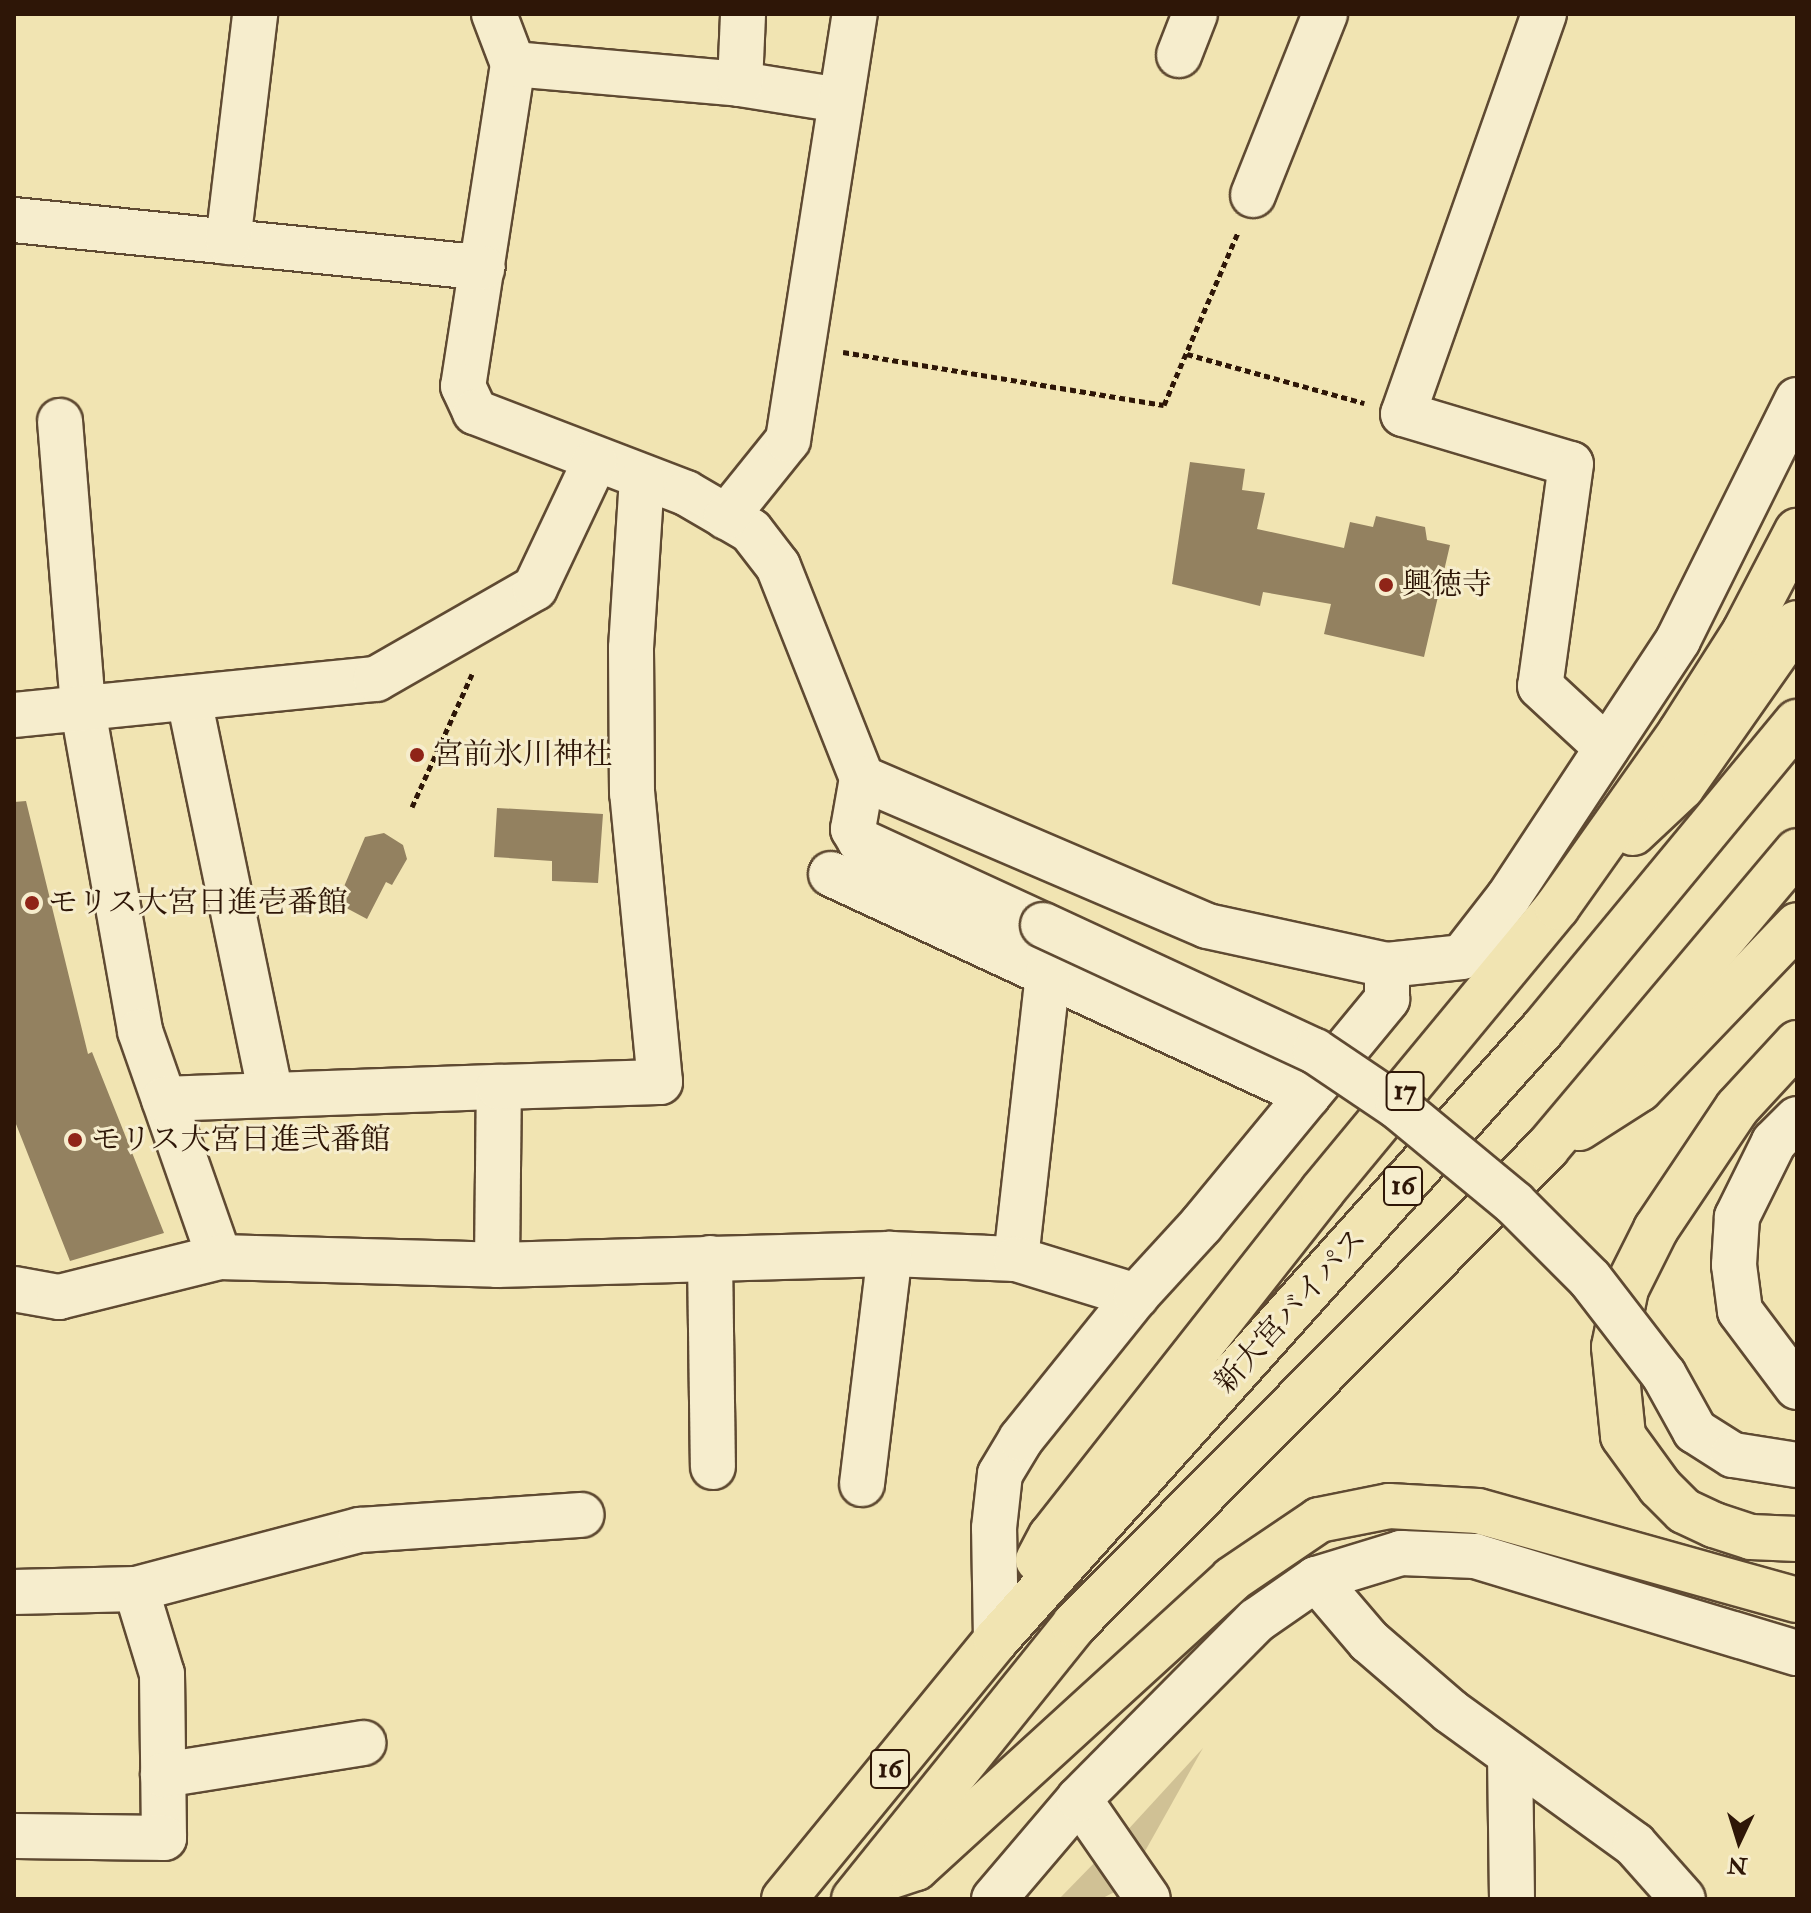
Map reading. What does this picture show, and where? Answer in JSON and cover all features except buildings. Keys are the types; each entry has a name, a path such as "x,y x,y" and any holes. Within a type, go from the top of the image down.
{"highway":[{"name":"17","path":"996,1640 1051,1536 1323,1190 1557,907 1697,708 1745,631 1797,531"},
{"path":"1557,907 1682,787 1797,623"},
{"name":"新大宮バイパス","path":"784,1899 996,1640 1542,1030 1797,722"},
{"name":"新大宮バイパス","path":"860,1892 1074,1625 1547,1148 1797,851"},
{"name":"新大宮バイパス","path":"1547,1148 1640,1089 1797,925"},
{"path":"1797,1043 1737,1108 1656,1229 1626,1289 1614,1347 1623,1436 1660,1487 1684,1511 1714,1525 1751,1537 1797,1539"},
{"path":"860,1892 916,1868 1232,1579 1319,1520 1389,1506 1478,1511 1797,1600"}],"street":[{"path":"228,242 255,14"},
{"path":"494,14 513,64 463,386 475,412 642,480 686,493 751,531 778,566 862,778 853,829 860,841 1315,1051 1398,1107 1514,1203 1590,1279 1664,1375 1695,1431 1733,1455 1797,1465"},
{"path":"740,84 743,14"},
{"path":"726,517 788,440 855,14"},
{"path":"1179,55 1195,14"},
{"path":"1253,195 1325,14"},
{"path":"1544,14 1403,414 1571,464 1540,686 1607,748"},
{"path":"513,64 740,84 840,100"},
{"path":"14,220 483,268"},
{"path":"1462,957 1678,640 1797,400"},
{"path":"60,421 83,710 140,1031 219,1257"},
{"path":"14,715 376,679 535,588 595,461"},
{"path":"164,1099 660,1082 632,793 631,648 642,480"},
{"path":"189,699 271,1095"},
{"path":"862,778 1207,926 1387,965 1462,957 1530,940"},
{"path":"831,874 1308,1095"},
{"path":"996,1640 994,1528 1000,1474 1021,1439 1136,1296 1387,999 1387,965"},
{"path":"1016,1259 1048,975"},
{"path":"497,1265 499,1087"},
{"path":"1797,1119 1774,1142 1737,1217 1734,1265 1740,1311 1797,1387"},
{"path":"14,1289 59,1297 219,1257 497,1265 890,1254 1016,1259 1136,1296"},
{"path":"862,1484 890,1254"},
{"path":"710,1258 713,1467"},
{"path":"14,1592 136,1589 360,1530 581,1515"},
{"path":"994,1899 1079,1799 1257,1620 1316,1579 1401,1553 1475,1556 1797,1653"},
{"path":"1316,1579 1369,1641 1510,1755 1635,1845 1683,1899"},
{"path":"14,1836 164,1838 162,1674 136,1589"},
{"path":"163,1775 363,1743"},
{"path":"1510,1755 1512,1899"},
{"path":"1079,1799 1148,1899"}],"path":[{"path":"803,345 1164,405 1253,195"},
{"path":"1187,354 1403,414"},
{"path":"412,807 476,664"}],"shaded area":[{"path":"1203,1748 1144,1853 1124,1834"},
{"path":"1101,1856 1124,1887 1101,1899 1059,1899"}],"place":[{"name":"興徳寺","path":"1386,585"},
{"name":"宮前氷川神社","path":"417,755"},
{"name":"モリス大宮日進壱番館","path":"32,903"},
{"name":"モリス大宮日進弐番館","path":"75,1140"}]}
